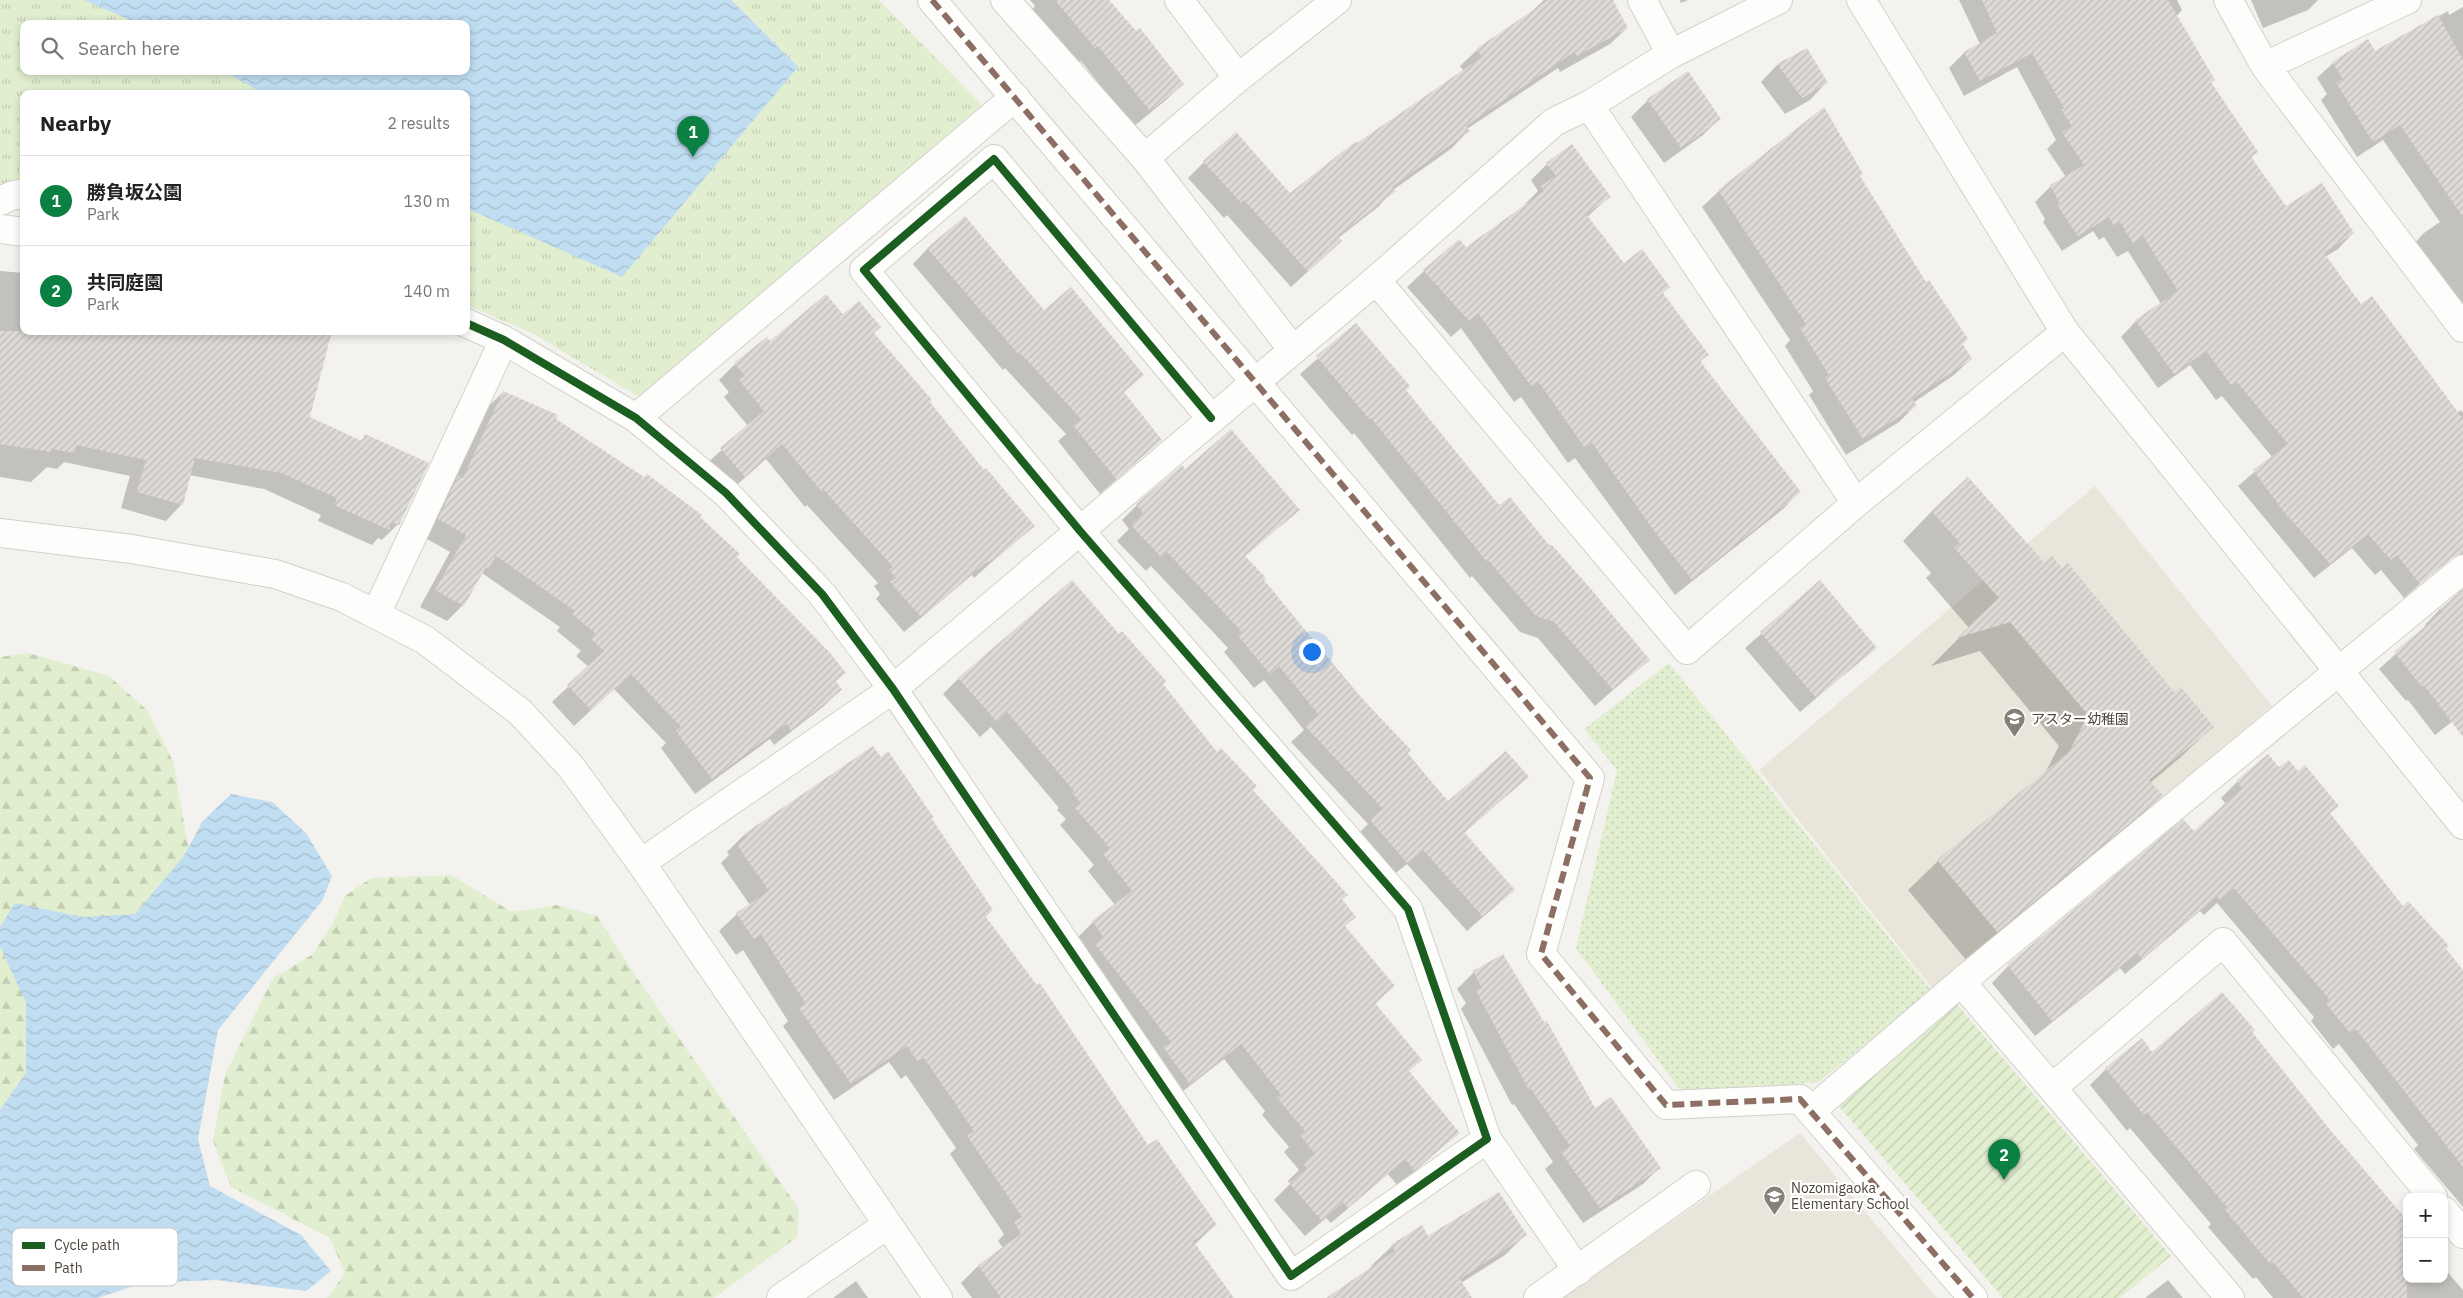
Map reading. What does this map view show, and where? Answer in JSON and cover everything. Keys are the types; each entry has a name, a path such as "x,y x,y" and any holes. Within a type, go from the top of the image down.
{"street":[{"path":"932,0 1256,380 1590,778 1541,954 1666,1104 1800,1099 1973,1298"},
{"path":"1004,0 1145,158 1293,350"},
{"path":"1179,0 1238,78"},
{"path":"1145,158 1238,78 1337,0"},
{"path":"1642,0 1671,54"},
{"path":"641,863 893,689 1376,280 1554,122 1589,105 1671,54 1778,0"},
{"path":"1861,0 2065,332 2463,825"},
{"path":"2228,0 2265,66 2463,328"},
{"path":"2265,66 2407,0"},
{"path":"636,418 1015,97"},
{"path":"1589,105 1856,503"},
{"path":"1211,418 994,159 864,270 1080,531 1408,909 1487,1139 1578,1271"},
{"path":"0,201 20,194"},
{"path":"0,229 20,232"},
{"path":"1376,280 1687,650 1856,503 2065,332"},
{"path":"470,325 504,340 636,418 726,493 822,594 893,689 1290,1276 1487,1139"},
{"path":"376,614 504,340"},
{"path":"0,533 132,549 275,574 342,597 425,640 520,712 571,767 641,863 938,1298"},
{"path":"1811,1111 1961,982 2463,569"},
{"path":"2052,1088 2223,942 2429,1193"},
{"path":"1961,982 2230,1298"},
{"path":"1538,1298 1696,1185"},
{"path":"2448,1216 2463,1234"},
{"path":"781,1298 887,1225"}],"shaded area":[{"name":"アスター幼稚園","path":"2095,486 2272,706 1932,988 1759,770"},
{"name":"Nozomigaoka Elementary School","path":"1800,1133 1937,1298 1562,1298"}],"green space":[{"path":"0,0 879,0 982,105 639,397 532,333 470,307 470,90 20,90 20,212 0,209"},
{"path":"28,653 109,676 147,710 173,761 195,884 63,1008 0,1157 0,657"},
{"path":"1669,663 1931,990 1819,1082 1682,1093 1576,948 1617,770 1584,729"},
{"path":"451,875 512,912 556,905 597,916 641,984 799,1209 797,1237 714,1298 327,1298 345,1273 330,1238 231,1187 213,1141 225,1075 273,978 313,954 333,923 345,896 371,878"},
{"path":"1956,1003 2171,1256 2120,1298 2003,1298 1837,1104"}],"water":[{"path":"84,0 731,0 798,67 622,277 470,210 470,90 257,90 231,75 470,75 470,20 130,20"},
{"path":"231,794 272,802 306,833 332,876 322,901 218,1030 198,1139 210,1186 301,1235 331,1271 306,1291 216,1280 178,1282 178,1228 12,1228 12,1286 134,1286 98,1298 0,1298 0,1110 26,1073 26,1003 0,946 0,927 15,903 82,917 135,914 184,856 202,822"}],"building":[{"path":"1055,0 1109,0 1136,31 1140,28 1184,84 1150,111 1098,46 1095,48"},
{"path":"1548,0 1613,0 1628,28 1577,56 1574,52 1466,126 1470,131 1392,187 1396,191 1338,236 1342,241 1308,272 1244,200 1241,203 1203,161 1236,132 1290,193 1356,141 1357,143 1482,57 1476,49"},
{"path":"1982,0 2168,0 2215,80 2211,82 2258,152 2251,157 2286,206 2322,183 2354,233 2324,253 2361,304 2372,296 2463,419 2463,554 2453,557 2420,584 2397,555 2391,560 2368,534 2330,564 2284,512 2253,470 2288,444 2237,382 2232,386 2206,351 2174,374 2135,320 2178,291 2143,236 2133,243 2120,222 2114,226 2109,217 2078,236 2057,205 2060,204 2050,185 2084,165 2062,132 2072,126 2061,110 2064,108 2032,53 1980,81 1964,52 1997,33"},
{"path":"2438,15 2463,60 2463,217 2400,125 2373,142 2336,83 2343,79 2332,62 2368,39 2375,51"},
{"path":"1807,48 1828,83 1802,98 1777,64"},
{"path":"1688,71 1721,119 1681,148 1647,99"},
{"path":"1824,107 1863,174 1860,176 1926,282 1929,280 1968,339 1962,343 1972,359 1912,399 1917,406 1863,439 1825,378 1829,375 1800,328 1806,324 1718,190"},
{"path":"1572,144 1611,197 1586,214 1624,263 1642,249 1670,287 1663,293 1709,355 1700,361 1801,492 1692,580 1655,532 1592,443 1585,448 1538,381 1531,386 1478,313 1469,321 1423,270 1459,239 1466,247 1544,191 1541,186 1556,176 1546,163"},
{"path":"965,216 1044,310 1071,287 1144,375 1124,392 1162,440 1116,479 1073,425 1081,419 1021,354 1019,355 927,248"},
{"path":"826,294 843,314 859,301 881,327 874,333 932,400 930,402 984,470 986,468 1035,526 991,563 988,561 921,617 890,582 896,578 889,570 893,567 824,490 822,492 782,444 745,477 720,448 764,411 739,380 745,376 734,363 767,337 770,341"},
{"path":"1356,323 1410,386 1406,390 1499,505 1510,497 1549,545 1552,545 1590,588 1650,660 1613,690 1554,622 1536,616 1489,561 1487,562 1371,418 1369,419 1316,356"},
{"path":"0,331 20,331 20,335 331,335 310,417 362,441 365,434 429,463 399,525 392,522 389,530 334,505 337,498 281,473 195,458 183,505 137,492 146,460 76,445 75,453 51,449 51,452 0,444"},
{"path":"503,391 558,415 556,419 644,477 647,474 702,515 700,517 740,554 737,557 831,654 846,673 836,681 842,690 791,730 786,724 712,779 676,731 681,727 631,674 591,710 567,685 604,651 591,639 596,634 572,614 575,611 496,556 488,569 486,567 464,606 435,590 466,535 438,519 458,476 463,478"},
{"path":"1231,429 1300,510 1245,556 1266,578 1264,580 1353,689 1411,750 1407,754 1448,801 1506,751 1529,777 1464,832 1515,890 1483,917 1423,850 1407,863 1370,820 1383,809 1305,726 1319,715 1279,666 1270,674 1238,636 1242,632 1167,552 1161,557 1131,525 1143,513 1136,504 1182,465 1185,469"},
{"path":"1968,477 2044,562 2052,556 2062,568 2068,563 2174,692 2181,687 2214,727 2149,780 2163,796 1997,932 1937,860 2069,752 2088,715 2010,622 1957,638 1999,598 1954,548 1960,543 1931,511"},
{"path":"1072,580 1119,634 1122,631 1166,681 1163,684 1217,752 1221,748 1257,786 1253,790 1348,895 1342,899 1356,917 1345,926 1395,986 1375,1003 1422,1060 1409,1071 1460,1133 1414,1170 1405,1159 1348,1208 1343,1202 1322,1221 1289,1183 1307,1168 1303,1164 1315,1154 1300,1135 1305,1131 1277,1098 1281,1095 1241,1044 1190,1084 1163,1047 1171,1042 1095,944 1104,938 1092,921 1132,891 1103,854 1110,848 1075,808 1081,803 1072,793 1074,791 1007,712 997,722 958,678"},
{"path":"1820,580 1877,648 1816,698 1760,632"},
{"path":"2463,589 2463,737 2424,685 2422,687 2394,652 2442,612 2440,609"},
{"path":"873,746 881,757 888,751 993,910 985,916 1037,985 1040,983 1148,1145 1157,1139 1217,1225 1193,1241 1234,1298 1001,1298 978,1265 1021,1234 1014,1222 1022,1217 967,1136 974,1131 924,1058 918,1062 907,1046 851,1084 799,1008 806,1004 761,934 754,939 736,913 769,891 737,845 746,838 744,834"},
{"path":"2268,754 2279,767 2289,760 2298,771 2305,765 2339,806 2330,813 2403,906 2408,901 2449,946 2446,949 2463,970 2463,1167 2356,1029 2350,1033 2326,1004 2330,1000 2234,888 2220,900 2217,896 2142,959 2137,953 2052,1021 2007,965 2183,819 2194,831 2242,788 2236,781"},
{"path":"1503,954 1544,1022 1547,1021 1595,1108 1611,1097 1661,1168 1600,1208 1561,1152 1570,1146 1531,1089 1529,1090 1476,991 1482,988 1473,971"},
{"path":"2222,992 2255,1030 2252,1032 2331,1131 2403,1215 2403,1283 2407,1283 2407,1298 2303,1298 2273,1262 2270,1264 2224,1209 2227,1207 2147,1112 2144,1115 2105,1068 2142,1038 2152,1052"},
{"path":"1499,1192 1527,1235 1460,1279 1472,1298 1326,1298 1395,1251 1391,1245 1422,1225 1428,1236"}],"marked path":[{"path":"932,0 1590,778 1541,954 1666,1105 1800,1099 1973,1298"}],"cycle path":[{"path":"470,325 504,340 636,418 726,493 822,594 893,689 1291,1276 1487,1139 1408,909 1080,531 864,270 994,159 1211,418"}],"place":[{"name":"勝負坂公園","path":"693,157"},
{"name":"アスター幼稚園","path":"2015,738"},
{"name":"共同庭園","path":"2004,1180"},
{"name":"Nozomigaoka Elementary School","path":"1775,1215"}]}
